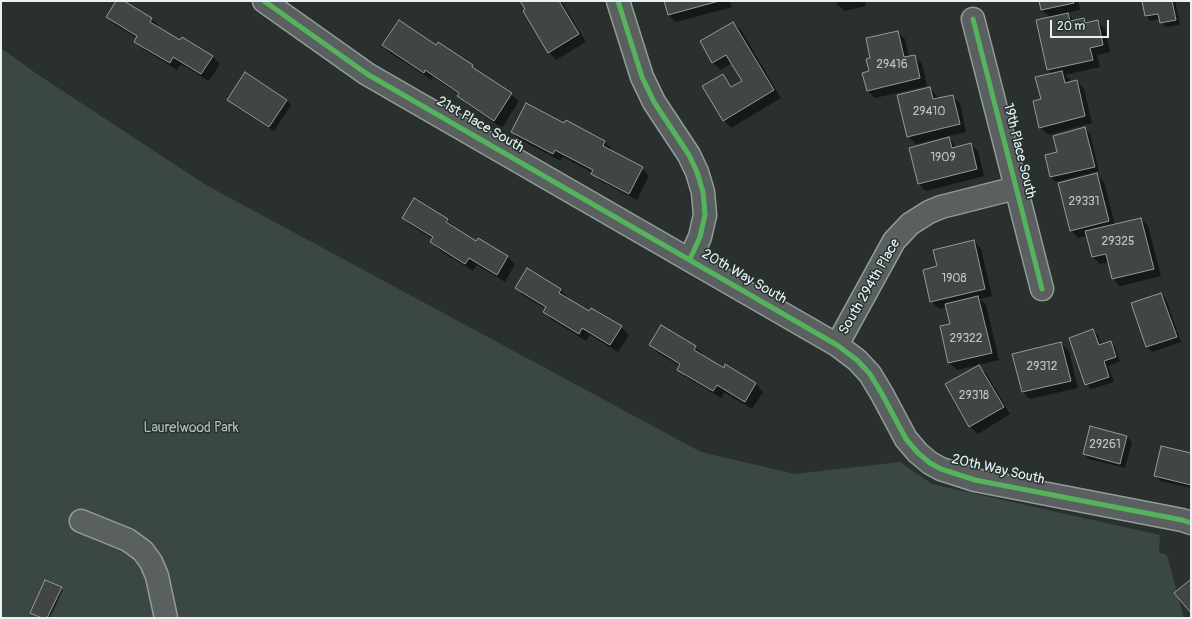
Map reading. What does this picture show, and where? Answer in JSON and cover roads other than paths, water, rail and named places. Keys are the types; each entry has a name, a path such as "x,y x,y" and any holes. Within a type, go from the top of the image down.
{"street":[{"name":"21st Place South","path":"264,1 367,74 690,259"},
{"path":"618,1 642,77 654,102 689,155 697,172 703,192 705,215 700,237 690,259"},
{"name":"19th Place South","path":"973,19 1042,288"},
{"name":"South 294th Place","path":"837,345 894,241 910,224 929,212 941,207 1016,188"},
{"name":"20th Way South","path":"690,259 837,345 857,360 870,374 906,440 930,463 941,469 975,480 1182,520 1191,524"},
{"path":"81,521 128,540 143,551 151,562 157,576 166,618"}],"park label":[{"name":"Laurelwood Park","path":"191,428"}]}
